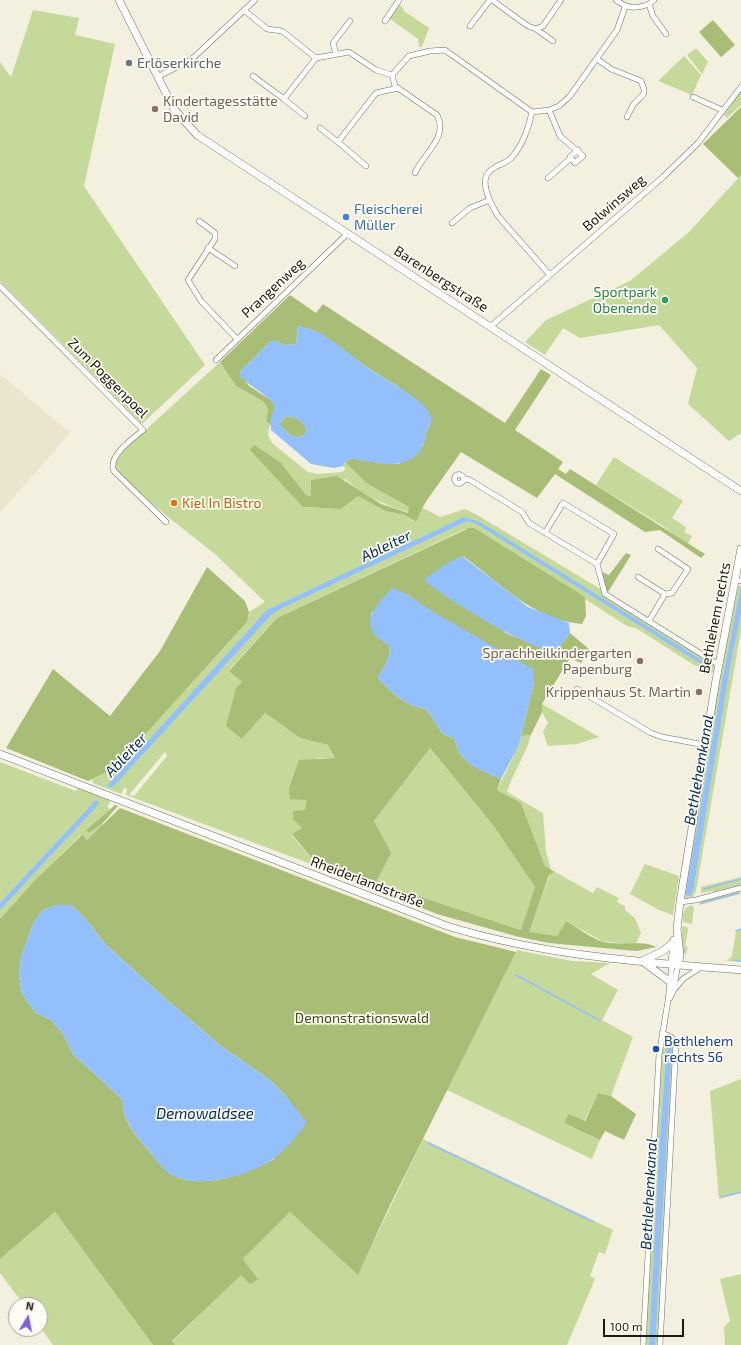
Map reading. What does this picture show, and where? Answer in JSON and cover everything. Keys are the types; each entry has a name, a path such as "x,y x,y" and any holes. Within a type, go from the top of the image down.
{"street":[{"name":"Barenbergstraße","path":"119,0 174,109 197,135 741,491"},
{"path":"157,77 191,60 254,0"},
{"path":"385,21 399,0"},
{"path":"470,26 491,0 528,26 536,29 553,41"},
{"path":"536,29 543,26 561,0"},
{"path":"616,0 626,7 640,7 650,4 654,0"},
{"path":"650,4 656,21 666,34"},
{"path":"392,75 409,56 430,51 445,50 532,112 549,110 559,106 570,96 617,30 626,7"},
{"path":"244,10 267,29 282,31 316,58"},
{"path":"336,54 334,43 350,21"},
{"path":"284,99 316,58 349,52 376,70 392,75"},
{"path":"597,59 611,69 641,81 645,90 643,96 633,105 627,116"},
{"path":"392,75 395,86 437,115 440,122 440,135 415,173"},
{"path":"253,76 304,116"},
{"name":"Bolwinsweg","path":"490,326 663,177 692,150 741,87"},
{"path":"338,142 376,93 398,88"},
{"path":"693,97 722,110"},
{"path":"548,178 571,158 575,163 583,156 578,150 560,136 549,110"},
{"path":"532,112 530,122 516,153 507,161 489,171 485,176 484,182 490,200 498,216 549,274"},
{"path":"320,128 366,166"},
{"path":"452,223 470,208 490,200"},
{"path":"199,221 215,232 215,239 188,280 201,301 237,339"},
{"name":"Prangenweg","path":"216,360 347,234"},
{"path":"208,248 236,266"},
{"name":"Zum Poggenpoel","path":"0,286 143,430 114,458 112,467 114,471 166,522"},
{"path":"464,479 470,480 522,512 529,523 597,564 605,594 719,665"},
{"path":"545,533 563,503 614,534 597,564"},
{"name":"Bethlehem rechts","path":"673,992 675,964 674,942 680,902 719,665 738,581 741,548"},
{"path":"638,577 665,594 672,593 688,569 658,549"},
{"path":"648,621 665,594"},
{"path":"577,689 651,733 662,737 705,745"},
{"name":"Rheiderlandstraße","path":"0,754 447,926 496,941 543,950 741,970"},
{"path":"680,902 696,900 741,888"},
{"name":"Bethlehem rechts","path":"642,1345 659,1055 668,1001 669,981 680,955 677,929"},
{"path":"669,981 642,961 663,951 674,942"},
{"name":"Bethlehem rechts","path":"668,1001 683,979 701,967"},
{"path":"660,1345 676,1043 671,1037 662,1033"}],"shaded area":[{"path":"0,374 70,433 0,513"}],"green space":[{"path":"398,4 404,11 429,28 422,47 419,47 418,39 389,18"},
{"path":"33,10 79,18 75,35 115,44 84,186 205,365 142,424 0,281 0,62 11,77"},
{"path":"713,20 735,45 721,57 699,32"},
{"path":"696,48 708,62 702,74 687,55"},
{"path":"684,56 701,75 692,95 658,81"},
{"path":"741,90 741,105 727,118 724,115"},
{"path":"741,107 741,175 738,178 703,144"},
{"name":"Sportpark Obenende","path":"741,175 741,433 729,441 688,404 697,368 659,325 580,338 563,328 545,355 525,342 546,320 630,281 689,232"},
{"path":"290,295 316,313 323,304 505,423 541,369 551,375 515,430 563,462 558,469 566,474 570,469 705,554 701,558 660,530 645,532 555,474 537,498 461,452 425,503 416,522 405,515 385,511 358,496 341,509 303,507 250,450 254,445 281,463 307,496 311,496 311,480 337,476 381,504 408,513 409,507 366,483 345,462 352,458 378,463 399,464 423,446 426,433 431,422 399,387 371,370 316,331 298,326 296,344 284,345 277,341 271,341 240,372 249,386 271,400 275,406 271,425 266,421 268,409 264,402 236,386 220,362"},
{"path":"220,362 236,386 264,402 268,409 266,421 271,425 268,435 272,443 308,472 318,474 342,472 346,469 343,466 345,462 366,483 409,507 409,513 375,499 345,479 311,496 307,496 281,463 303,507 341,509 358,496 385,511 405,515 415,522 423,508 440,517 465,509 602,590 715,664 713,672 711,673 699,666 694,665 636,628 627,626 530,564 465,529 277,618 229,670 242,682 242,739 265,713 300,738 328,745 335,758 317,758 302,828 292,835 319,867 126,795 127,789 124,788 121,794 92,783 94,781 91,780 114,769 247,622 249,612 265,602 215,554 163,513 114,470 115,458","holes":["165,752 167,756 134,796 129,795"]},
{"path":"286,416 296,418 303,424 307,430 304,435 299,437 292,436 281,427 281,422"},
{"path":"614,457 683,501 672,518 686,527 684,532 692,536 687,544 663,526 596,485"},
{"path":"469,528 474,528 585,597 586,616 582,624 564,621 533,608 518,599 463,556 504,632 554,654 570,633 589,649 581,663 570,658 542,704 542,712 531,735 521,736 534,683 406,594 372,612 372,628 380,639 389,645 390,655 378,678 388,689 405,702 426,709 443,734 455,739 457,747 466,760 478,769 501,779 497,790 521,803 545,866 555,872 549,875 529,932 557,936 566,921 597,939 607,943 638,943 656,947 637,951 549,943 519,937 437,914 319,867 292,834 302,828 293,819 293,811 305,810 307,800 290,799 289,788 299,760 335,758 328,745 300,738 265,713 242,739 226,726 236,688 242,682 229,671 277,618","holes":["430,748 493,825 535,887 521,930 376,882 391,853 374,821"]},
{"path":"626,553 631,555 608,592 606,591 602,572 609,575"},
{"path":"207,567 245,601 249,612 247,622 114,769 88,781 6,748 53,669 110,716 160,651"},
{"path":"741,585 741,630 696,891 693,897 687,898 684,896 709,731 738,586"},
{"path":"542,704 599,737 577,744 548,746 543,732 548,723 542,712"},
{"path":"531,735 526,750 507,792 543,813 546,851 551,870 545,866 521,803 497,790 519,745 521,736"},
{"path":"430,748 493,825 536,887 521,930 376,882 374,821"},
{"path":"0,762 76,791 78,787 108,799 110,802 107,807 110,809 86,830 89,833 102,824 104,825 87,840 81,835 35,880 0,919"},
{"path":"115,805 118,806 102,824 89,833 86,830"},
{"name":"Demonstrationswald","path":"120,808 455,937 516,952 390,1205 358,1275 290,1212 243,1259 258,1279 250,1284 241,1275 172,1341 175,1345 153,1345 55,1212 0,1259 0,919 35,880 82,835 87,840","holes":["55,905 72,905 90,924 104,943 166,999 221,1046 270,1080 286,1096 274,1159 263,1165 223,1179 194,1181 169,1173 135,1134 126,1117 123,1100 73,1054 63,1034 51,1020 36,1013 22,994 19,975 21,957 33,924 42,911"]},
{"path":"645,864 679,876 673,915 659,910 630,894"},
{"path":"555,872 593,893 597,887 619,898 617,902 625,906 625,910 635,918 641,933 635,945 602,941 566,921 557,936 528,932 550,875"},
{"path":"741,877 741,885 715,892 712,891 701,893 701,887"},
{"path":"739,891 740,894 699,905 700,902"},
{"path":"692,905 694,908 692,924 683,922 684,912"},
{"path":"682,926 687,927 688,930 685,946 688,947 686,954 683,954 682,951"},
{"path":"741,929 741,962 727,961 732,956 736,931"},
{"path":"517,950 572,961 610,963 591,974 618,990 602,1020 633,1037 611,1096 598,1093 584,1121 564,1123 600,1140 592,1159 447,1090"},
{"path":"669,1040 674,1044 658,1345 645,1345 662,1052 663,1043"},
{"path":"741,1079 741,1193 719,1199 710,1091"},
{"path":"598,1093 611,1096 636,1114 624,1140 605,1131 600,1140 564,1123 569,1114 585,1121"},
{"path":"423,1139 613,1230 605,1254 599,1252 590,1276 595,1279 567,1345 175,1345 172,1342 241,1274 258,1279 243,1259 290,1212 358,1274"},
{"path":"55,1212 153,1345 53,1345 47,1337 48,1297 18,1297 0,1273 0,1259"},
{"path":"741,1274 741,1345 725,1345 724,1327 730,1321 720,1279"}],"water":[{"path":"298,326 316,331 421,403 431,416 431,420 424,444 418,454 410,460 392,464 352,458 345,462 343,466 334,468 311,464 271,430 271,418 275,406 268,398 240,376 240,372 271,341 277,341 284,345 296,344","holes":["286,416 296,418 303,424 307,430 304,435 299,437 292,436 281,427 281,422"]},
{"path":"464,517 480,522 686,650 712,668 709,669 475,523 467,521 278,610 271,615 112,788 107,786 267,610"},
{"path":"462,556 528,607 569,623 570,633 554,654 520,639 488,622 456,603 426,582 425,579 444,565"},
{"path":"741,586 741,612 730,667 693,891 690,896 686,895 686,893 723,677"},
{"path":"392,588 406,594 435,613 533,669 534,683 519,745 501,779 472,765 461,755 457,748 455,739 443,734 426,709 405,702 388,689 378,678 390,655 389,645 380,640 372,629 370,623 371,616 378,604"},
{"path":"96,800 99,802 97,806 0,910 0,903"},
{"name":"Demowaldsee","path":"55,905 72,905 90,924 104,943 166,999 221,1046 270,1080 286,1096 307,1123 282,1151 263,1165 236,1176 222,1179 193,1181 180,1178 169,1173 163,1168 137,1137 126,1119 123,1100 73,1054 63,1034 51,1020 36,1013 22,994 19,975 21,957 33,924 42,911"},
{"path":"667,1044 671,1044 672,1046 655,1345 649,1345 660,1137"}],"waterway":[{"path":"704,889 741,879"},
{"path":"702,903 739,893"},
{"path":"736,931 741,929"},
{"path":"734,960 741,961"},
{"path":"516,975 599,1020"},
{"path":"428,1143 594,1222"},
{"path":"721,1197 741,1192"}],"place":[{"name":"Erlöserkirche","path":"129,63"},
{"name":"Kindertagesstätte David","path":"155,109"},
{"name":"Fleischerei Müller","path":"346,217"},
{"name":"Sportpark Obenende","path":"665,300"},
{"name":"Kiel In Bistro","path":"174,503"},
{"name":"Sprachheilkindergarten Papenburg","path":"640,661"},
{"name":"Krippenhaus St. Martin","path":"699,692"},
{"name":"Bethlehem rechts 56","path":"656,1049"}],"water label":[{"name":"Ableiter","path":"386,546"},
{"name":"Ableiter","path":"126,755"},
{"name":"Bethlehemkanal","path":"699,770"},
{"name":"Bethlehemkanal","path":"649,1194"}]}
